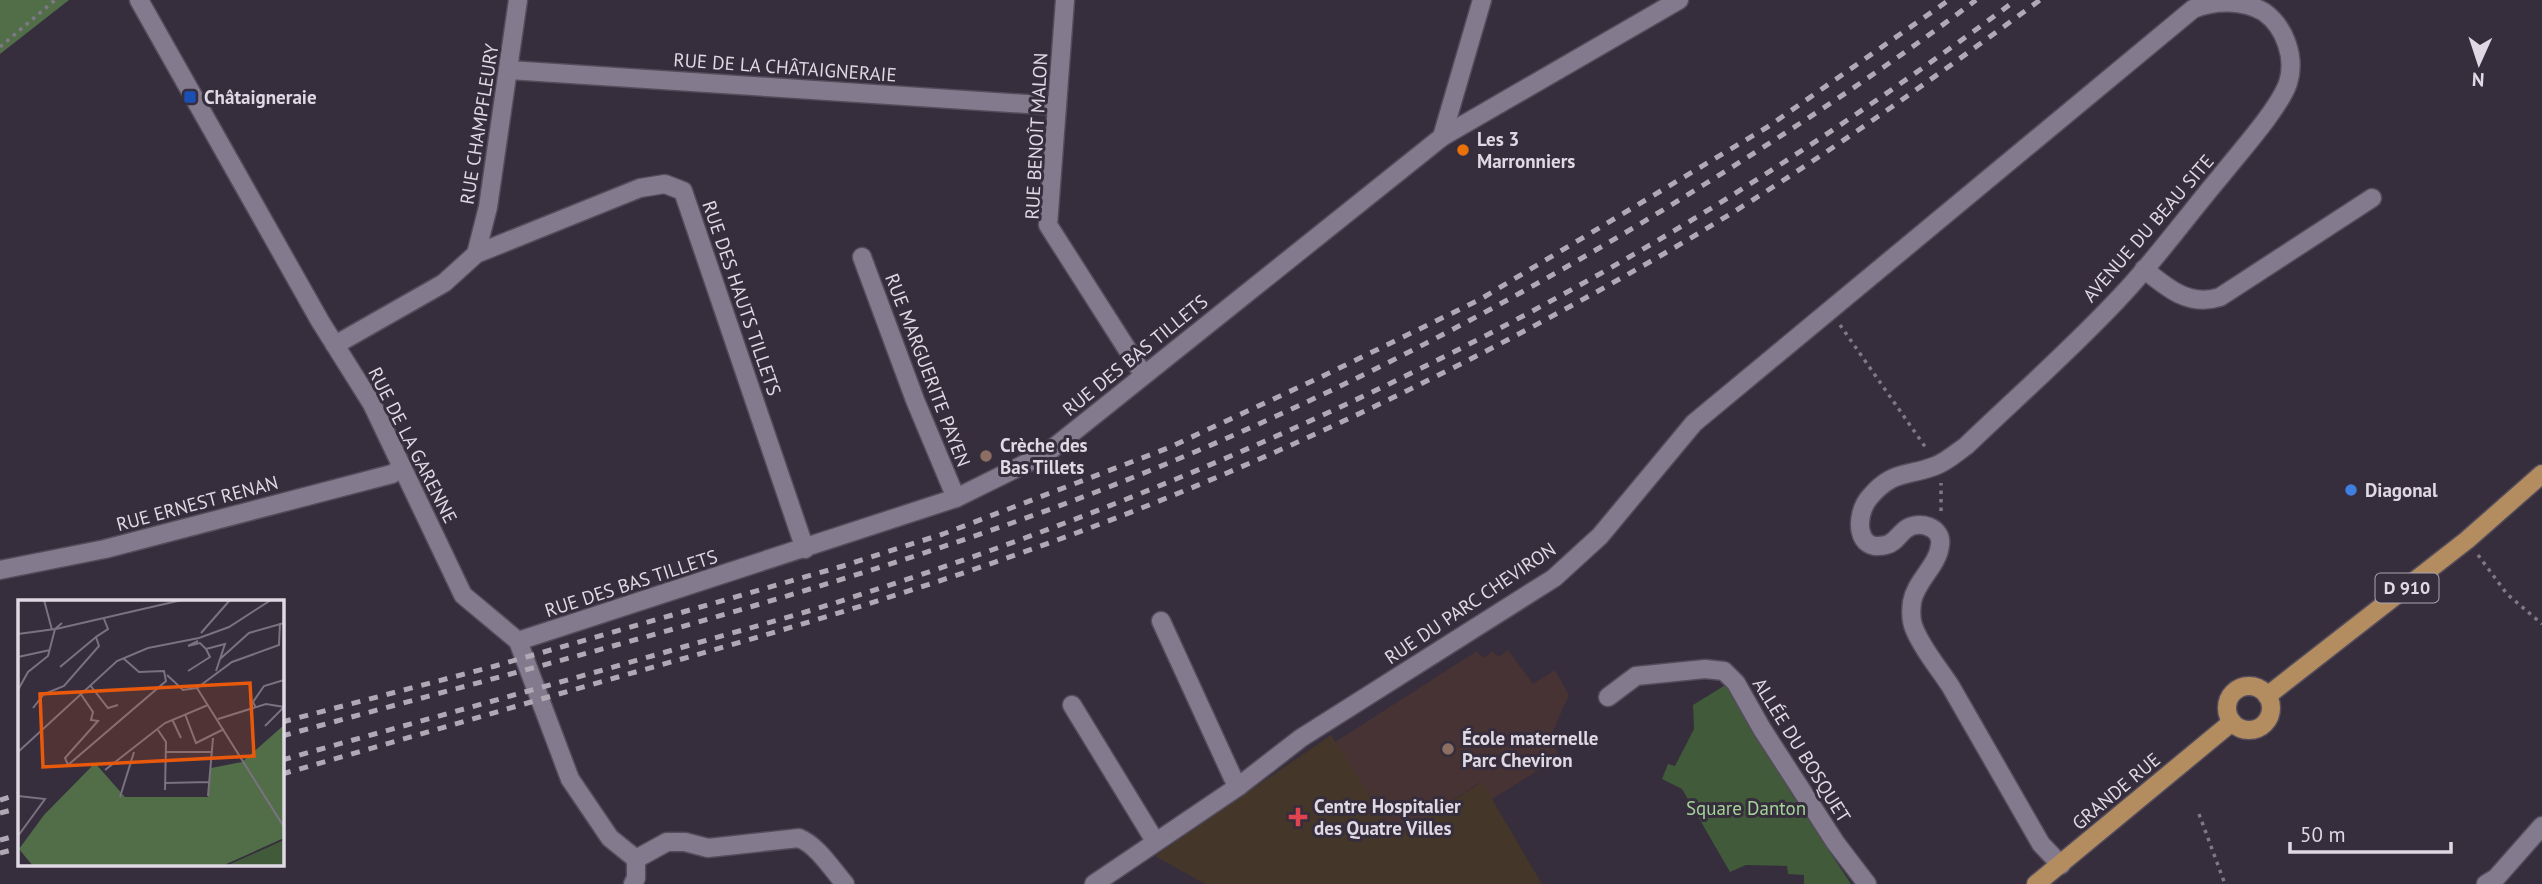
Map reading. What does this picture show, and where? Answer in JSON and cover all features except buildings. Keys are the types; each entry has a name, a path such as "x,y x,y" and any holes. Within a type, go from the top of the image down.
{"main road":[{"name":"D 910","path":"2267,696 2467,540 2542,474"},
{"path":"2249,687 2257,688 2267,696 2271,708 2270,716 2263,725 2244,730 2227,725 2228,706 2235,692 2249,687"},
{"name":"GRANDE RUE","path":"2036,884 2227,725"}],"street":[{"name":"RUE DE LA GARENNE","path":"139,0 294,276 372,404 463,595 518,641 570,779 610,838 636,859"},
{"name":"RUE CHAMPFLEURY","path":"476,254 488,207 518,0"},
{"name":"RUE BENOÎT MALON","path":"1065,0 1048,225 1143,374"},
{"path":"1442,137 1482,0"},
{"name":"RUE DES BAS TILLETS","path":"518,641 956,498 1047,453 1442,137 1679,0"},
{"name":"AVENUE DU BEAU SITE","path":"1829,309 2193,9 2210,3 2249,3 2265,13 2278,26 2287,43 2290,57 2288,81 2279,100 2144,269 2122,295 1966,446 1938,465 1903,473 1885,482 1863,505 1858,528 1864,539 1882,547 1891,544 1907,528 1917,524 1929,525"},
{"name":"RUE DE LA CHÂTAIGNERAIE","path":"509,70 1057,106"},
{"name":"RUE DES HAUTS TILLETS","path":"335,345 444,283 476,254 640,188 665,184 683,191 805,549"},
{"path":"2144,269 2186,299 2209,301 2220,297 2372,198"},
{"name":"RUE MARGUERITE PAYEN","path":"862,257 915,400 956,498"},
{"name":"RUE DU PARC CHEVIRON","path":"1094,884 1239,786 1301,738 1554,578 1600,536 1694,423 1829,309"},
{"name":"RUE ERNEST RENAN","path":"0,570 105,549 391,474 401,468"},
{"path":"1929,525 1938,534 1941,542 1938,553 1918,583 1912,602 1915,631 1940,668 2041,844 2061,865"},
{"path":"1161,621 1239,786"},
{"name":"ALLÉE DU BOSQUET","path":"1608,697 1636,676 1705,668 1724,671 1736,683 1762,729 1835,842 1867,884"},
{"path":"1072,705 1155,842"},
{"path":"2486,884 2496,878 2542,826"},
{"path":"633,884 636,878 636,859 667,842 685,842 715,848 783,838 799,838 808,842 845,884"}],"path":[{"path":"0,47 55,0"},
{"path":"1829,309 1938,465 1941,511 1929,525"},
{"path":"2467,540 2507,594 2542,624"},
{"path":"2199,814 2225,884"}],"shaded area":[{"name":"École maternelle Parc Cheviron","path":"1508,650 1533,684 1555,670 1569,695 1550,738 1560,757 1492,799 1481,782 1396,836 1335,742 1477,651 1483,658 1493,651 1498,657"},
{"name":"Centre Hospitalier des Quatre Villes","path":"1331,735 1396,836 1482,782 1542,884 1205,884 1155,856"}],"green space":[{"path":"0,0 69,0 0,54"},
{"name":"Square Danton","path":"1727,684 1791,793 1851,884 1804,884 1804,875 1788,874 1787,866 1746,865 1730,872 1682,789 1662,779 1668,764 1675,766 1694,729 1693,705"}],"railway":[{"path":"284,721 495,666 843,566 943,534 1168,448 1479,300 1769,126 1949,0"},
{"path":"284,735 829,583 1009,524 1190,454 1367,373 1538,283 1705,184 1809,118 1976,0"},
{"path":"284,759 834,603 956,563 1059,525 1261,443 1459,349 1650,245 1836,128 2016,0"},
{"path":"284,773 769,634 919,588 1100,524 1262,458 1500,344 1653,260 1753,200 1850,136 2040,0"},
{"path":"0,800 18,794"},
{"path":"0,813 18,808"},
{"path":"0,840 18,835"},
{"path":"0,853 18,848"}],"place":[{"name":"Châtaigneraie","path":"190,97"},
{"name":"Les 3 Marronniers","path":"1463,150"},
{"name":"Crèche des Bas Tillets","path":"986,456"},
{"name":"Diagonal","path":"2351,490"},
{"name":"École maternelle Parc Cheviron","path":"1448,749"},
{"name":"Centre Hospitalier des Quatre Villes","path":"1298,817"}]}
